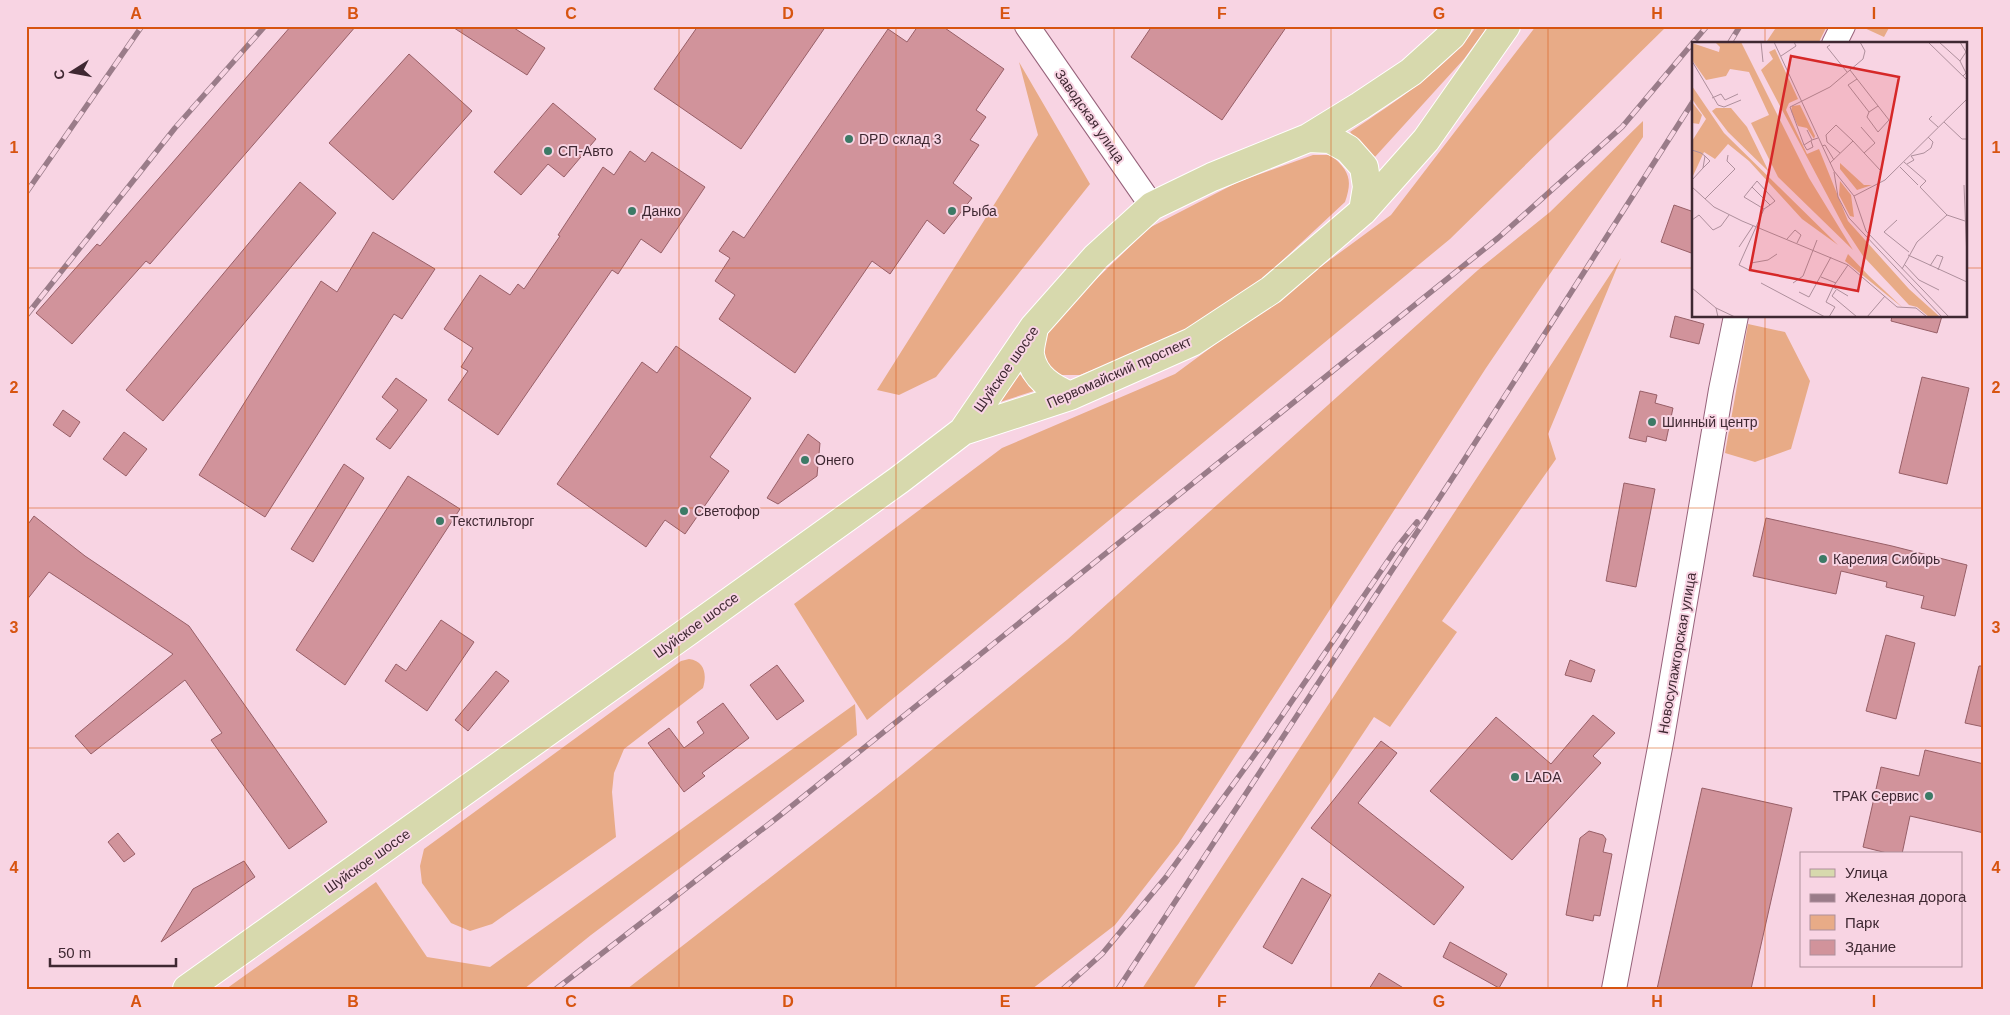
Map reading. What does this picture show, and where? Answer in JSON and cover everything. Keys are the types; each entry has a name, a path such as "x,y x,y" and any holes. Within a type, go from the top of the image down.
{"main road":[{"name":"Заводская улица","path":"1027,26 1152,206"},
{"path":"1152,206 1212,177 1308,138 1412,72 1452,35 1458,26"},
{"name":"Первомайский проспект","path":"963,431 1070,396 1192,342 1271,290 1363,211 1426,140 1506,26"},
{"path":"1835,42 1843,26"},
{"path":"1308,138 1330,139 1348,149 1364,167 1367,187 1363,211"},
{"name":"Шуйское шоссе","path":"188,989 899,480 963,431 1034,327 1096,257 1152,206"},
{"name":"Новосулажгорская улица","path":"1614,989 1662,737 1721,390 1736,318"},
{"path":"1034,327 1030,354 1038,374 1050,387 1070,396"}],"green space":[{"path":"1477,26 1488,26 1464,59 1374,158 1350,132 1402,97 1434,71 1450,57"},
{"path":"1536,26 1667,26 1450,239 867,720 794,604 1002,448 1175,374 1391,215"},
{"path":"1777,26 1827,26 1819,42 1766,42"},
{"path":"1860,26 1890,26 1884,37"},
{"path":"1019,62 1090,184 936,377 899,395 877,390 1038,135"},
{"path":"1643,121 1643,137 1486,368 1179,843 1115,925 1032,989 627,989 880,792 1068,639 1478,270 1550,212"},
{"path":"1313,155 1331,155 1342,166 1349,181 1345,202 1257,284 1173,338 1080,375 1061,375 1049,368 1042,355 1042,341 1051,323 1149,228 1238,182"},
{"path":"1621,258 1548,434 1556,459 1442,621 1457,632 1390,727 1374,717 1193,989 1142,989"},
{"path":"1748,324 1785,332 1810,381 1791,449 1755,462 1725,453"},
{"path":"1018,372 1034,391 991,405"},
{"path":"689,659 699,663 704,669 703,688 624,749 614,773 612,792 616,837 492,924 470,931 451,923 422,883 420,866 424,849 681,661"},
{"path":"855,704 857,735 591,935 524,989 226,989 376,882 427,957 490,967"}],"building":[{"path":"291,26 356,26 150,264 146,261 72,344 36,313 97,244 100,246"},
{"path":"451,26 511,26 545,48 527,75"},
{"path":"698,26 826,26 741,149 654,89"},
{"path":"918,26 942,26 1004,69 976,110 986,117 970,140 979,145 953,183 972,198 944,234 927,220 890,274 872,261 795,373 719,319 735,295 715,281 730,258 719,251 733,231 744,238 888,29 907,42"},
{"path":"1152,26 1287,26 1222,120 1131,57"},
{"path":"409,54 472,111 393,200 329,143"},
{"name":"СП-Авто","path":"553,103 596,139 564,177 548,164 521,195 494,172"},
{"path":"630,151 645,162 652,152 705,187 661,253 641,239 618,274 612,270 498,435 448,400 468,371 461,367 473,348 444,329 480,275 510,295 518,284 524,289 603,167 614,175"},
{"path":"300,182 336,213 163,421 126,390"},
{"path":"1674,205 1692,211 1692,253 1661,242"},
{"path":"373,232 435,269 402,319 394,314 265,517 199,475 321,281 337,292"},
{"path":"1675,316 1704,324 1699,344 1670,337"},
{"path":"1892,318 1941,318 1937,333 1891,321"},
{"path":"676,346 751,398 710,457 729,471 685,534 665,520 646,547 557,484 642,362 657,373"},
{"path":"1922,377 1969,388 1947,484 1899,473"},
{"path":"396,378 427,400 390,449 376,439 398,410 382,397"},
{"name":"Шинный центр","path":"1640,391 1657,395 1655,403 1673,408 1666,441 1647,436 1646,442 1629,438"},
{"path":"63,410 80,422 70,437 53,425"},
{"path":"124,432 147,449 126,476 103,459"},
{"name":"Онего","path":"808,434 820,443 817,476 778,504 767,498"},
{"path":"344,464 364,478 313,562 291,549"},
{"path":"408,476 460,509 345,685 296,650"},
{"path":"1624,483 1655,489 1636,587 1606,581"},
{"path":"34,516 85,556 189,626 327,822 289,849 211,740 222,733 185,680 91,754 75,736 173,654 49,572 26,601 26,527"},
{"name":"Карелия Сибирь","path":"1766,518 1967,565 1955,616 1921,608 1924,596 1886,587 1887,582 1841,571 1836,594 1753,576"},
{"path":"441,620 474,642 427,711 385,681 396,664 406,671"},
{"path":"1886,635 1915,643 1896,719 1866,711"},
{"path":"1570,660 1595,670 1591,682 1565,675"},
{"path":"777,665 804,701 777,720 750,685"},
{"path":"1979,666 1984,666 1984,727 1965,723"},
{"path":"496,671 509,681 468,731 455,720"},
{"path":"723,703 749,738 702,773 705,776 684,792 648,743 669,728 684,748 704,733 697,722"},
{"name":"LADA","path":"1593,715 1615,733 1593,756 1601,763 1512,860 1430,791 1496,717 1551,764"},
{"path":"1381,741 1397,753 1358,803 1464,887 1434,925 1311,828"},
{"name":"ТРАК Сервис","path":"1925,750 1984,764 1984,833 1910,816 1902,852 1883,852 1863,847 1881,767 1919,776"},
{"path":"1702,788 1792,808 1751,989 1657,989"},
{"path":"1589,831 1603,835 1606,839 1603,852 1612,854 1600,916 1594,915 1593,921 1566,915 1580,838"},
{"path":"118,833 135,854 124,862 108,842"},
{"path":"244,861 255,877 161,942 193,889"},
{"path":"1302,878 1331,895 1292,964 1263,947"},
{"path":"1450,942 1507,974 1499,988 1443,957"},
{"path":"1379,973 1405,989 1369,989"}],"railway":[{"path":"26,193 142,26"},
{"path":"26,316 175,128 265,26"},
{"path":"1694,42 1707,26"},
{"path":"1730,42 1740,26"},
{"path":"556,989 778,817 1498,238 1622,127 1692,44"},
{"path":"1118,989 1457,471 1692,103"},
{"path":"1063,989 1102,954 1166,877 1266,739 1398,546 1417,522"}],"place":[{"name":"DPD склад 3","path":"849,139"},
{"name":"СП-Авто","path":"548,151"},
{"name":"Данко","path":"632,211"},
{"name":"Рыба","path":"952,211"},
{"name":"Шинный центр","path":"1652,422"},
{"name":"Онего","path":"805,460"},
{"name":"Светофор","path":"684,511"},
{"name":"Текстильторг","path":"440,521"},
{"name":"Карелия Сибирь","path":"1823,559"},
{"name":"LADA","path":"1515,777"},
{"name":"ТРАК Сервис","path":"1929,796"}]}
